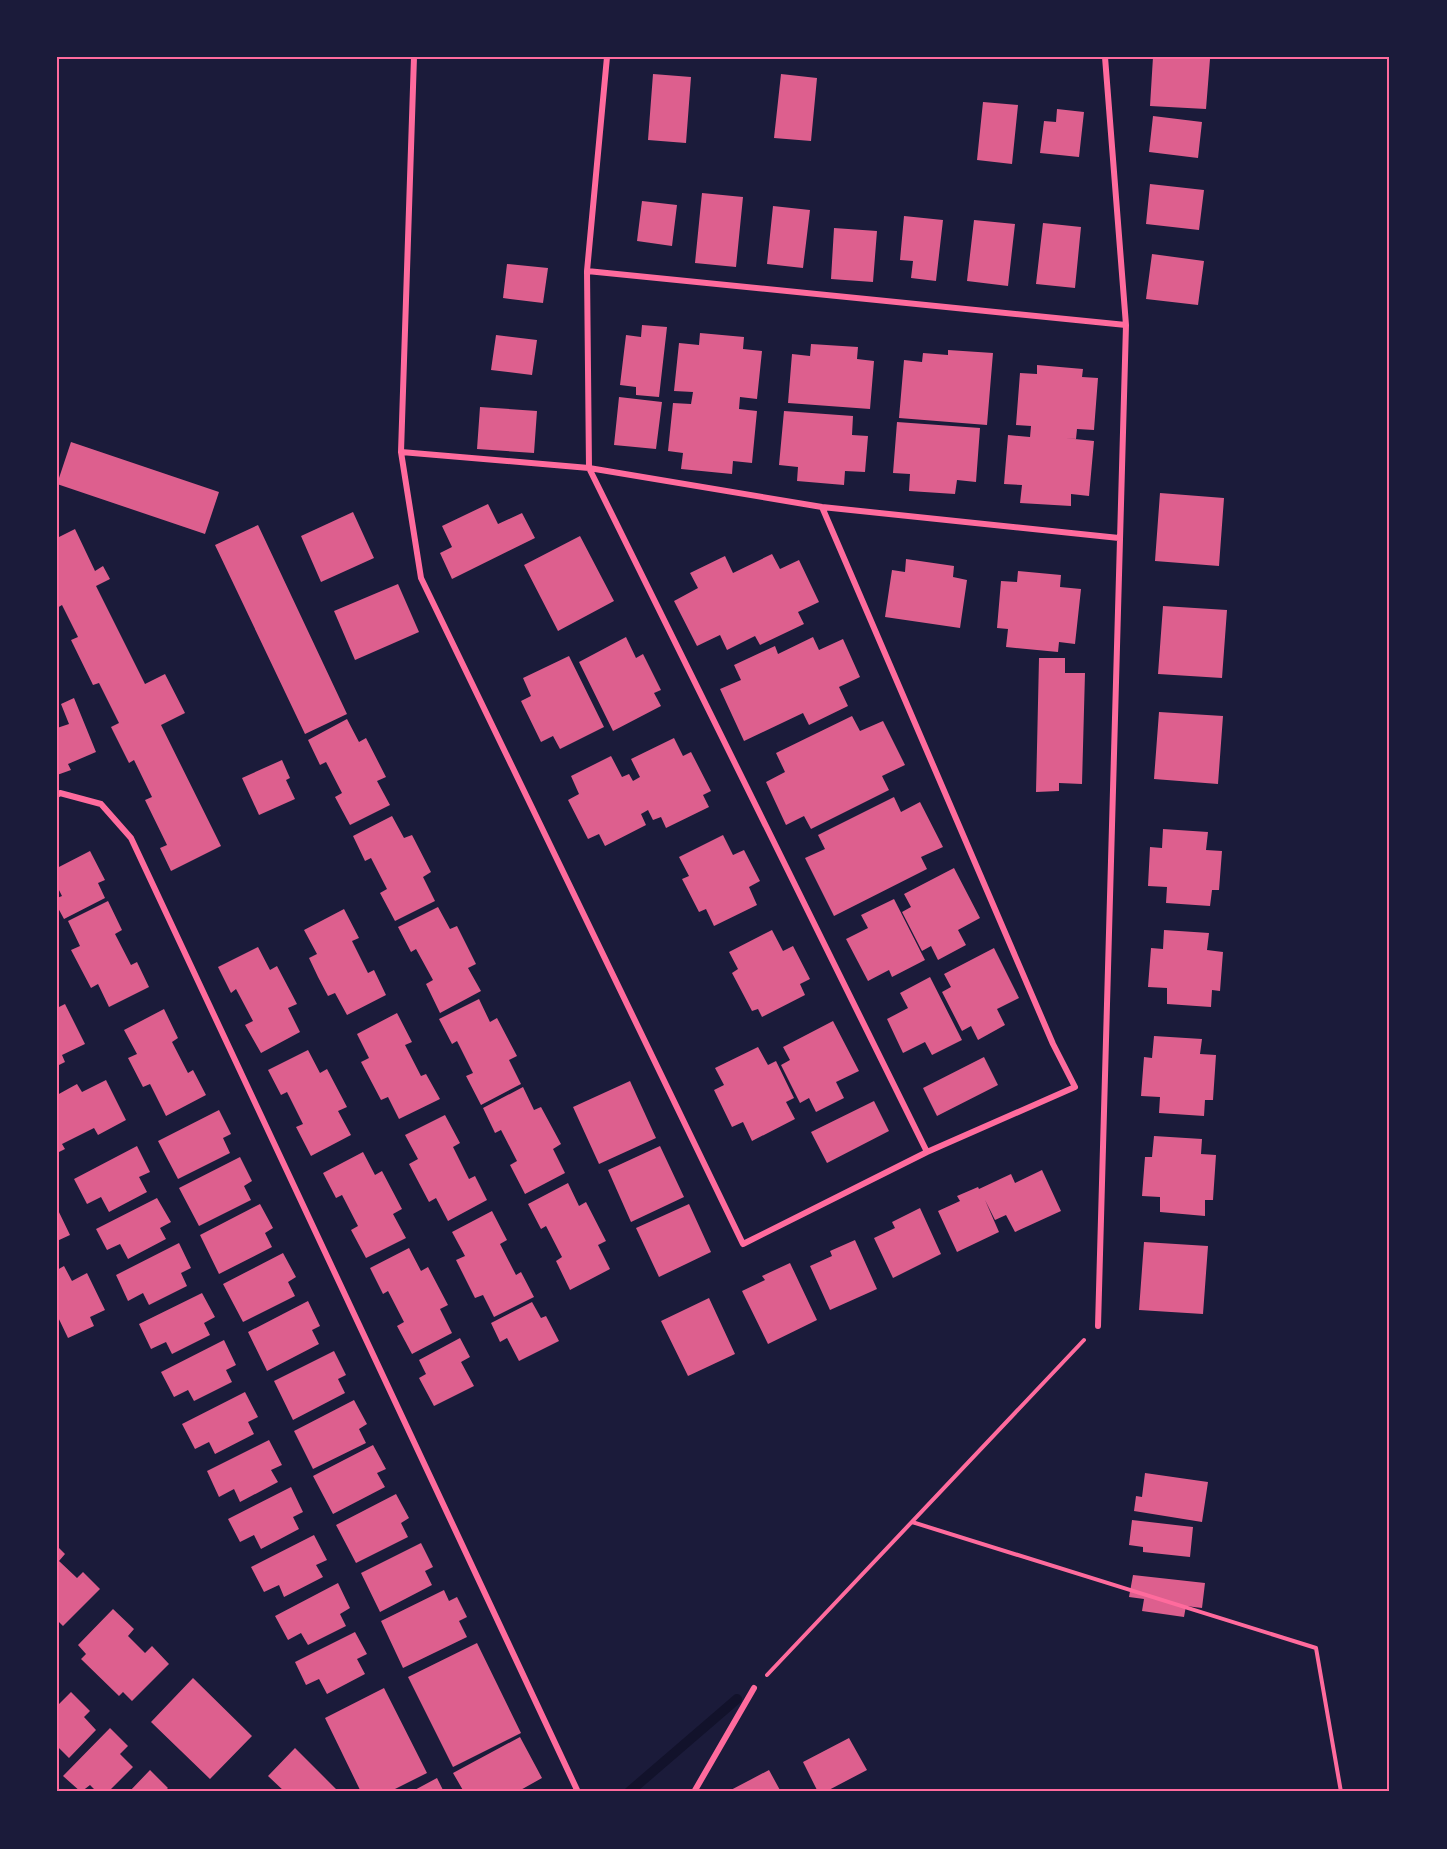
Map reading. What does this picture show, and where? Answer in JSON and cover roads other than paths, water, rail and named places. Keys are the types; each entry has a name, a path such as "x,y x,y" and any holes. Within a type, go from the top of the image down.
{"street":[{"path":"414,57 401,452 421,578 742,1244 927,1152 1075,1088 1053,1044 822,507"},
{"path":"607,57 587,271 589,468 927,1152"},
{"path":"1098,1326 1126,326 1105,57"},
{"path":"587,271 1126,326"},
{"path":"401,452 589,468 822,507 1119,538"},
{"path":"57,795 101,804 131,838 578,1792"},
{"path":"694,1792 754,1688"}],"waterway":[{"path":"629,1792 737,1699"}]}
